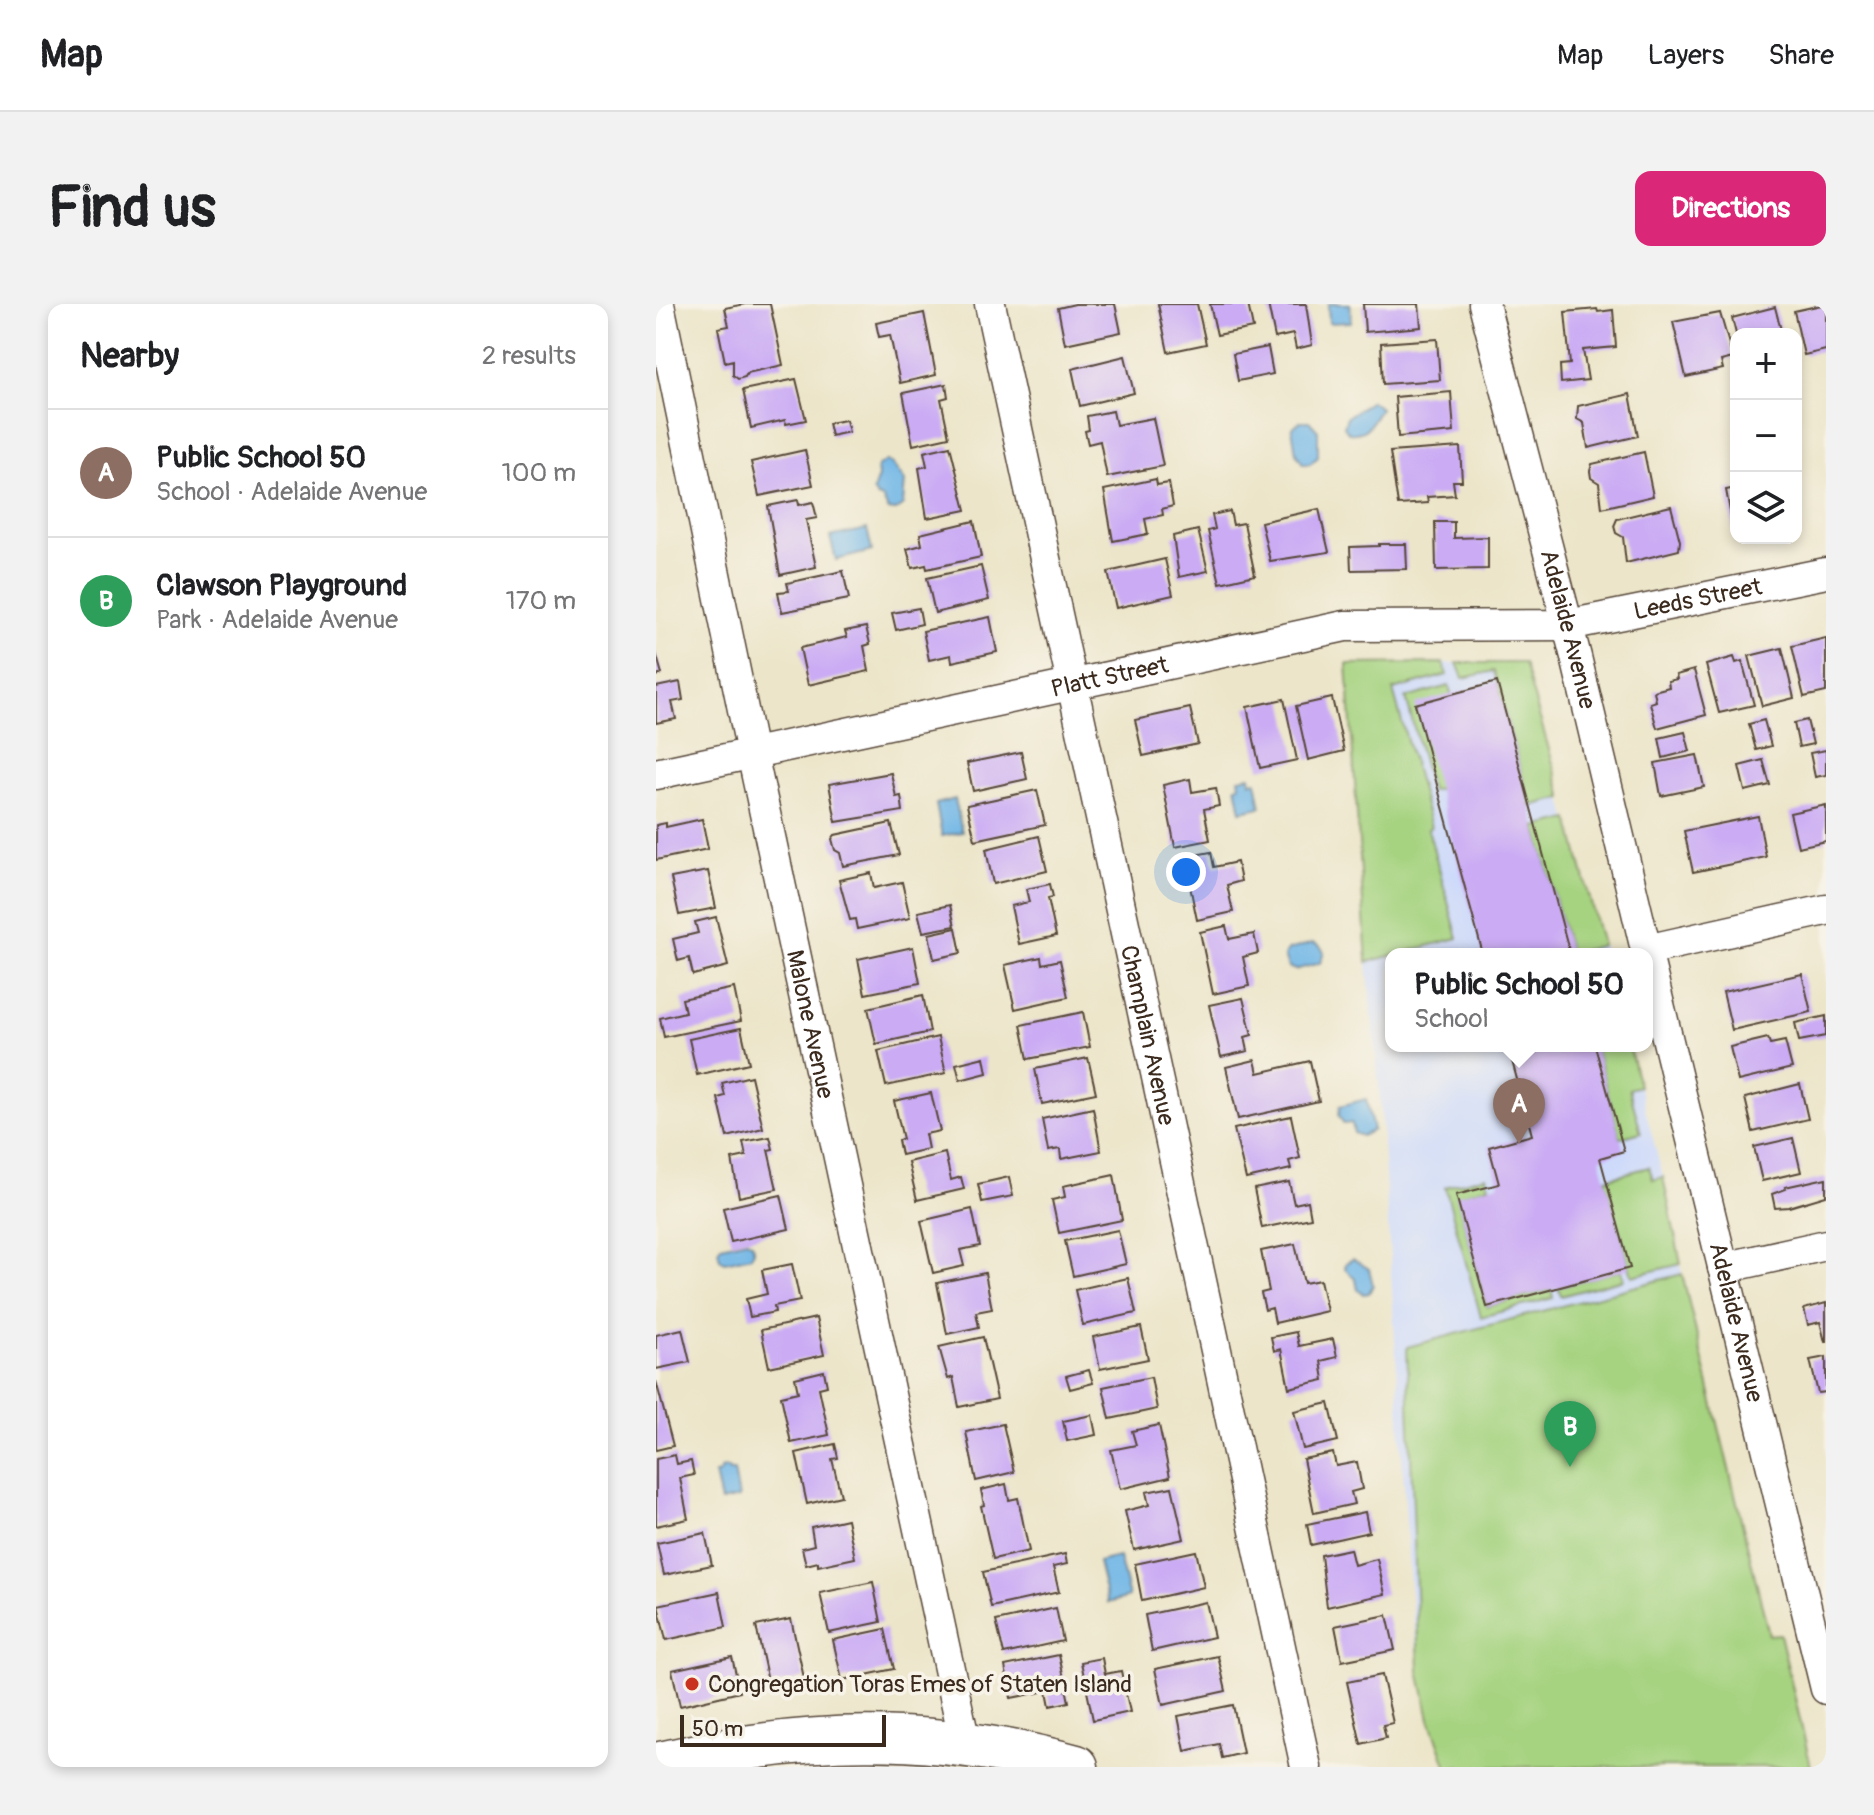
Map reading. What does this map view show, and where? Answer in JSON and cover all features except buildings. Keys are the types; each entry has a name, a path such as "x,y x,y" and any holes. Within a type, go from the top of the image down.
{"main road":[{"path":"656,1765 744,1747 842,1737 965,1743 1076,1767"}],"street":[{"name":"Malone Avenue","path":"659,304 752,753 965,1743"},
{"name":"Champlain Avenue","path":"990,304 1306,1767"},
{"name":"Adelaide Avenue","path":"1484,304 1568,625 1646,948"},
{"name":"Leeds Street","path":"1568,625 1826,573"},
{"name":"Platt Street","path":"656,774 1345,626 1568,625"},
{"path":"1653,952 1826,910"},
{"name":"Adelaide Avenue","path":"1653,978 1723,1268 1814,1582 1826,1689"},
{"path":"1723,1268 1826,1245"}],"shaded area":[{"path":"1524,663 1603,948 1385,948 1385,1052 1631,1052 1663,1177 1682,1274 1769,1636 1419,1671 1410,1583 1381,1110 1367,962 1347,664"}],"green space":[{"path":"1443,663 1447,675 1393,690 1458,938 1420,948 1385,948 1385,957 1367,962 1347,664"},
{"path":"1457,663 1524,663 1563,798 1530,806 1494,671 1463,678"},
{"path":"1449,686 1451,694 1439,789 1431,791 1406,698"},
{"path":"1569,819 1602,945 1568,948 1536,827"},
{"path":"1597,1052 1630,1052 1639,1086 1629,1089 1641,1132 1620,1138"},
{"path":"1649,1167 1653,1180 1663,1177 1681,1264 1632,1276 1605,1179"},
{"path":"1486,1176 1489,1186 1457,1196 1487,1307 1551,1289 1553,1298 1481,1317 1445,1187"},
{"path":"1621,1270 1624,1279 1561,1296 1558,1287"},
{"path":"1682,1274 1769,1635 1780,1634 1811,1767 1447,1767 1430,1719 1419,1671 1407,1347"}],"water":[{"path":"1328,304 1350,304 1351,322 1329,323"},
{"path":"1371,401 1380,408 1371,423 1361,432 1349,433 1344,426 1347,417"},
{"path":"1301,421 1309,421 1318,431 1318,457 1310,464 1303,464 1296,453 1292,428"},
{"path":"886,461 905,481 903,505 895,511 888,510 883,499 873,491 878,477 877,467"},
{"path":"867,529 872,551 836,560 830,537"},
{"path":"1250,776 1251,782 1256,781 1261,807 1241,811 1236,786 1240,785 1239,778"},
{"path":"955,799 962,832 942,836 936,804"},
{"path":"1313,943 1324,952 1320,963 1295,970 1288,967 1284,956 1288,950"},
{"path":"1366,1099 1373,1130 1362,1136 1354,1133 1352,1123 1344,1124 1339,1116 1340,1106"},
{"path":"747,1240 752,1243 754,1251 751,1256 725,1262 720,1259 718,1250 721,1246"},
{"path":"1353,1259 1369,1269 1373,1285 1369,1293 1363,1294 1358,1290 1356,1280 1345,1269 1346,1263"},
{"path":"720,1469 734,1471 739,1498 721,1502 715,1474 720,1473"},
{"path":"1119,1557 1129,1597 1108,1603 1098,1562"}],"place":[{"name":"Public School 50","path":"1519,1144"},
{"name":"Clawson Playground","path":"1570,1467"},
{"name":"Congregation Toras Emes of Staten Island","path":"692,1684"}]}
